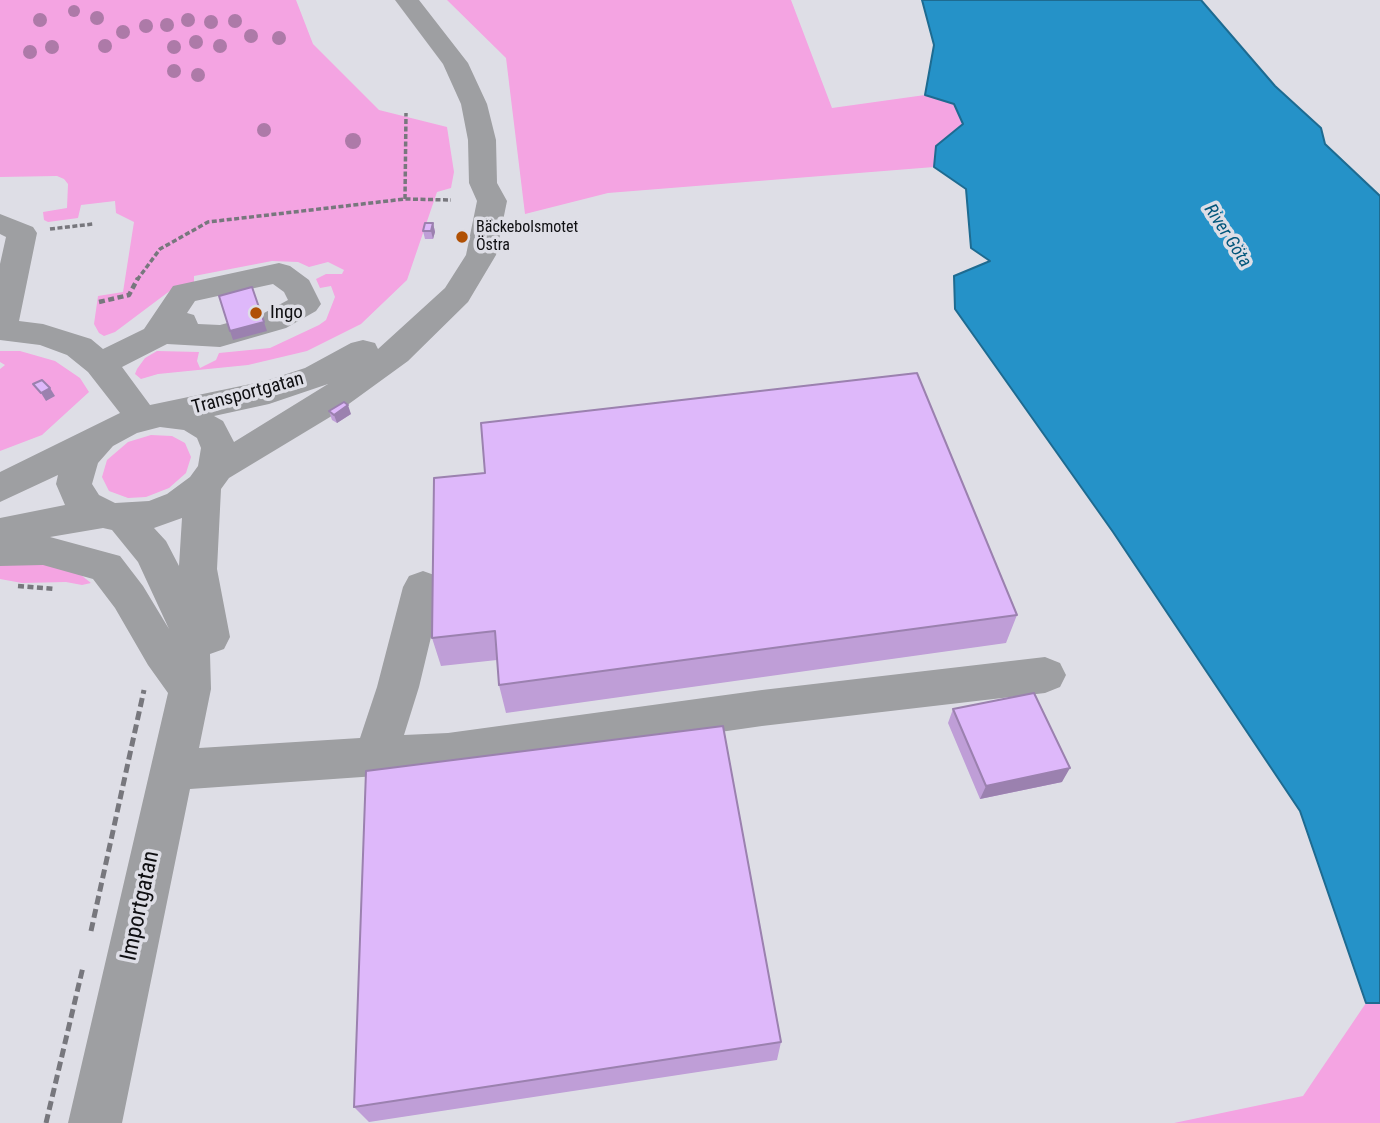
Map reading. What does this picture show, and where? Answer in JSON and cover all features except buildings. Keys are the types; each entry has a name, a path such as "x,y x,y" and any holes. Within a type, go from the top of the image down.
{"street":[{"name":"Transportgatan","path":"0,533 112,516 161,512 180,504 209,478 323,405 396,353 457,295 481,255 492,201 484,183 482,140 474,104 455,63 407,0"},
{"name":"Transportgatan","path":"0,488 95,442 113,429 154,417 269,392 317,376 355,357 392,329 434,288 455,257 473,201 484,183"},
{"path":"11,228 1,330 43,335 79,347 154,417"},
{"path":"100,364 158,333 184,293 279,273 301,296 275,321 219,336 158,333"},
{"name":"Transportgatan","path":"154,417 192,419 211,430 219,448 209,478"},
{"name":"Transportgatan","path":"95,442 77,466 74,484 79,499 112,516"},
{"name":"Importgatan","path":"167,687 203,669 211,647 198,569 209,478"},
{"name":"Importgatan","path":"94,1123 172,771 167,687 189,624 152,552 112,516"},
{"path":"6,568 43,550 106,567 129,597 162,653 167,687"},
{"path":"375,758 398,687 423,587"},
{"path":"172,771 448,752 762,708 1045,675"}],"path":[{"path":"405,199 406,113"},
{"path":"99,302 129,295 142,271 160,250 208,222 405,199 451,200"},
{"path":"11,228 93,224"},
{"path":"6,568 65,590"},
{"path":"90,935 167,687"},
{"path":"46,1123 84,962"}],"shaded area":[{"path":"0,0 296,0 313,44 379,110 447,127 454,172 451,188 437,192 407,280 361,324 307,351 248,365 158,374 141,379 135,374 137,369 145,358 157,351 199,352 197,361 200,368 216,360 219,353 270,348 319,325 326,320 335,297 331,286 320,288 316,279 326,274 342,274 344,270 328,262 309,267 298,262 272,261 194,276 194,283 171,290 115,332 104,336 99,333 94,324 98,296 123,292 134,222 116,213 115,201 81,205 78,218 48,222 44,220 43,212 67,208 68,184 64,179 57,176 0,177"},
{"path":"447,0 791,0 832,108 925,95 955,104 963,124 936,146 934,167 608,193 525,214 506,58"},
{"path":"0,351 20,351 55,361 80,378 89,392 42,435 0,451 0,369 5,365 0,362"},
{"path":"151,435 172,436 185,443 191,457 186,473 169,488 146,497 128,498 109,491 102,477 107,460 128,442"},
{"path":"0,561 34,561 81,575 91,583 22,583 0,579"},
{"path":"1366,1003 1380,1003 1380,1123 1174,1123 1303,1096"}],"water":[{"name":"River Göta","path":"922,0 1201,0 1275,86 1321,128 1325,144 1380,196 1380,1003 1366,1003 1300,811 1113,532 955,309 954,276 990,261 971,248 966,189 934,167 936,146 963,124 954,104 925,95 934,45"}],"place":[{"name":"Bäckebolsmotet Östra","path":"462,237"},
{"name":"Ingo","path":"256,313"}]}
